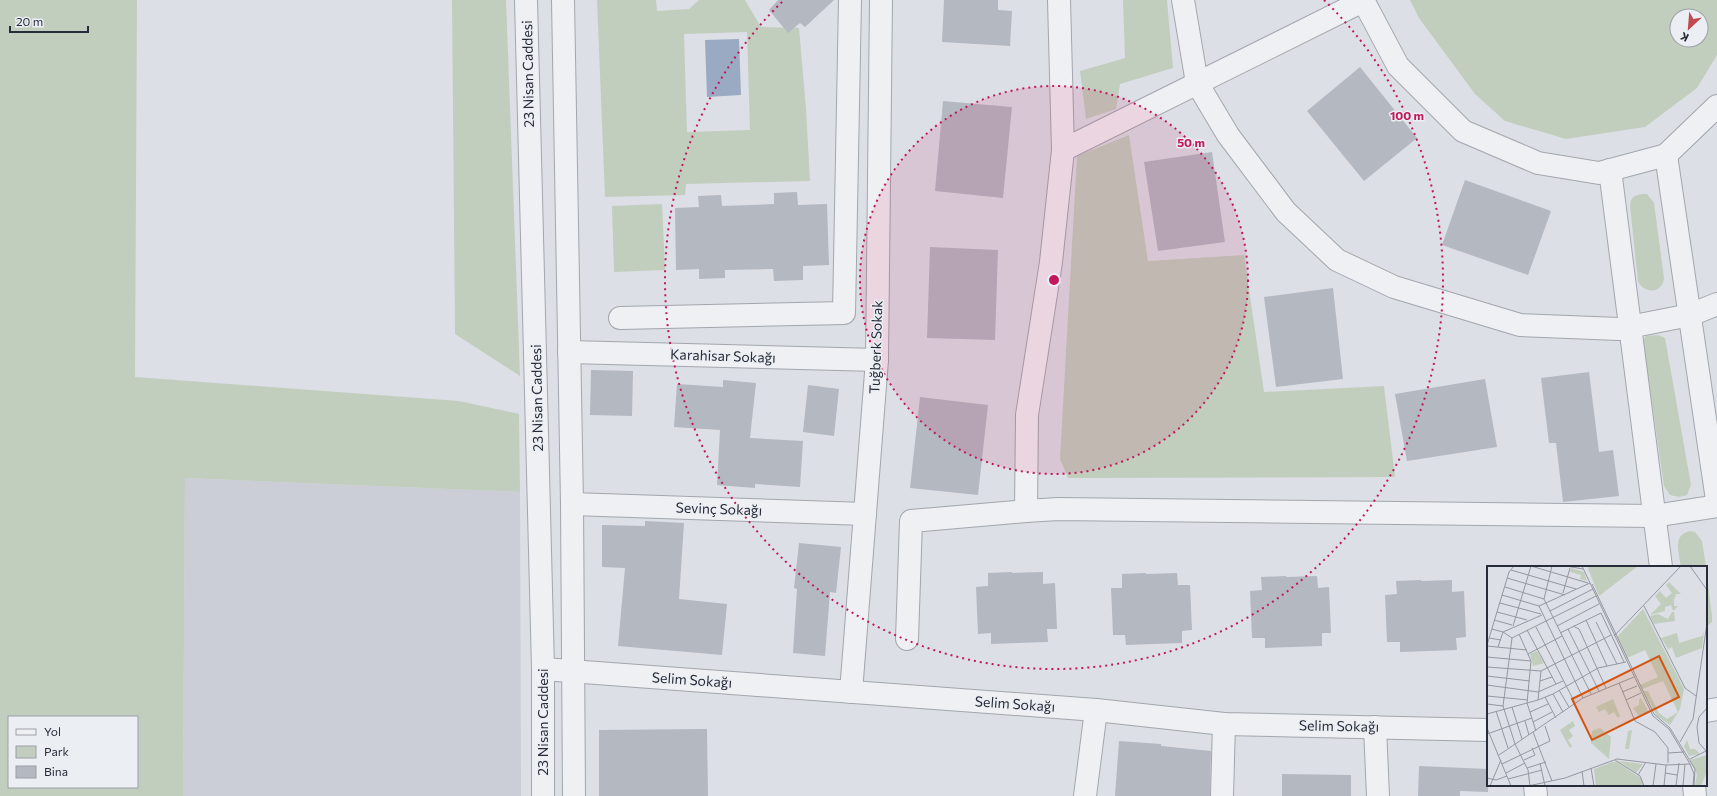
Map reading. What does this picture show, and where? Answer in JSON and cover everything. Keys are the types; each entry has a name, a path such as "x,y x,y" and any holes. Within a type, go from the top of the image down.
{"street":[{"name":"23 Nisan Caddesi","path":"526,0 543,669 543,796"},
{"path":"563,0 572,504 574,796"},
{"path":"620,318 844,314 850,0"},
{"name":"Tuğberk Sokak","path":"851,692 877,360 881,0"},
{"path":"1026,511 1027,415 1051,262 1063,150 1059,0"},
{"path":"1183,0 1197,83 1228,135 1286,212 1337,260 1394,287 1520,325 1619,329 1690,315 1717,304"},
{"path":"1063,150 1363,1 1398,66 1463,131 1538,164 1599,173 1666,155 1717,106"},
{"path":"1666,155 1717,500"},
{"path":"1610,170 1661,566"},
{"name":"Karahisar Sokağı","path":"569,352 877,360"},
{"name":"Sevinç Sokağı","path":"572,504 865,514"},
{"path":"907,639 911,521 1058,509 1654,516 1717,506"},
{"name":"Selim Sokağı","path":"543,669 1096,710 1224,724 1487,730"},
{"path":"1707,710 1717,709"},
{"path":"1085,796 1096,710"},
{"path":"1222,796 1224,724"},
{"path":"1375,727 1378,796"},
{"path":"1535,786 1536,796"},
{"path":"1694,786 1695,796"}],"shaded area":[{"path":"185,478 520,492 521,796 183,796"}],"green space":[{"path":"0,0 137,0 135,377 459,401 519,414 520,492 185,478 183,796 0,796"},
{"path":"452,0 506,0 520,376 455,334"},
{"path":"597,0 656,0 657,11 689,9 699,0 745,0 761,27 799,28 810,181 686,184 685,195 605,197","holes":["747,32 750,130 687,132 684,34"]},
{"path":"1123,0 1167,0 1173,68 1120,84 1116,109 1086,119 1080,71 1125,58"},
{"path":"1410,0 1717,0 1717,55 1697,88 1645,127 1566,139 1505,121 1475,94 1419,18"},
{"path":"1129,135 1148,261 1244,255 1264,392 1384,386 1395,477 1068,478 1060,459 1077,156"},
{"path":"1647,194 1654,203 1664,278 1660,287 1652,290 1644,288 1638,281 1630,206 1633,197"},
{"path":"662,204 665,270 614,272 612,206"},
{"path":"1658,335 1665,338 1691,485 1687,495 1679,497 1670,495 1664,486 1643,341 1646,336"},
{"path":"1690,531 1695,532 1702,541 1706,566 1681,566 1678,545 1681,536"},
{"path":"1707,577 1712,616 1712,622 1707,626"}],"water":[{"path":"739,39 741,95 707,97 705,40"}],"building":[{"path":"778,0 834,0 805,27 800,23 788,33 769,10"},
{"path":"944,0 998,0 998,10 1012,11 1010,46 942,42"},
{"path":"1360,67 1417,138 1364,181 1307,111"},
{"path":"943,101 1012,107 1003,198 935,191"},
{"path":"1212,152 1225,242 1158,251 1144,162"},
{"path":"1465,180 1551,211 1528,275 1442,245"},
{"path":"797,192 798,205 827,204 829,265 803,266 803,280 774,281 773,269 725,270 725,278 699,279 699,269 676,270 675,208 699,207 698,196 721,195 722,206 774,204 774,193"},
{"path":"930,247 998,250 995,340 927,338"},
{"path":"1333,288 1343,379 1276,387 1264,297"},
{"path":"591,370 633,371 632,416 590,415"},
{"path":"1589,372 1599,452 1613,450 1619,496 1563,502 1556,443 1549,443 1541,378"},
{"path":"1485,379 1497,447 1407,461 1395,394"},
{"path":"723,380 756,383 750,438 803,441 800,487 755,484 755,488 717,485 720,430 674,427 677,384 723,387"},
{"path":"808,385 839,389 834,436 803,432"},
{"path":"920,397 988,405 978,495 910,488"},
{"path":"645,521 684,523 679,599 727,604 722,655 618,646 625,568 602,567 602,525 645,526"},
{"path":"799,543 841,547 836,593 830,592 825,656 793,653 797,589 794,588"},
{"path":"1043,572 1043,584 1055,583 1057,629 1047,629 1048,642 991,644 991,633 978,634 976,587 988,586 988,573"},
{"path":"1177,573 1178,585 1190,585 1192,630 1182,631 1182,643 1126,645 1125,635 1113,635 1111,588 1122,588 1122,574"},
{"path":"1317,576 1318,588 1329,587 1331,633 1322,633 1322,646 1265,648 1265,638 1252,638 1250,591 1262,590 1261,577"},
{"path":"1452,580 1452,592 1464,591 1466,637 1456,638 1457,650 1400,652 1400,642 1387,642 1385,595 1397,594 1396,581"},
{"path":"707,729 708,796 599,796 599,730"},
{"path":"1119,741 1161,744 1161,746 1211,751 1210,796 1115,796"},
{"path":"1419,766 1487,769 1488,792 1460,791 1460,796 1418,796"},
{"path":"1282,774 1351,775 1351,796 1282,796"}]}
